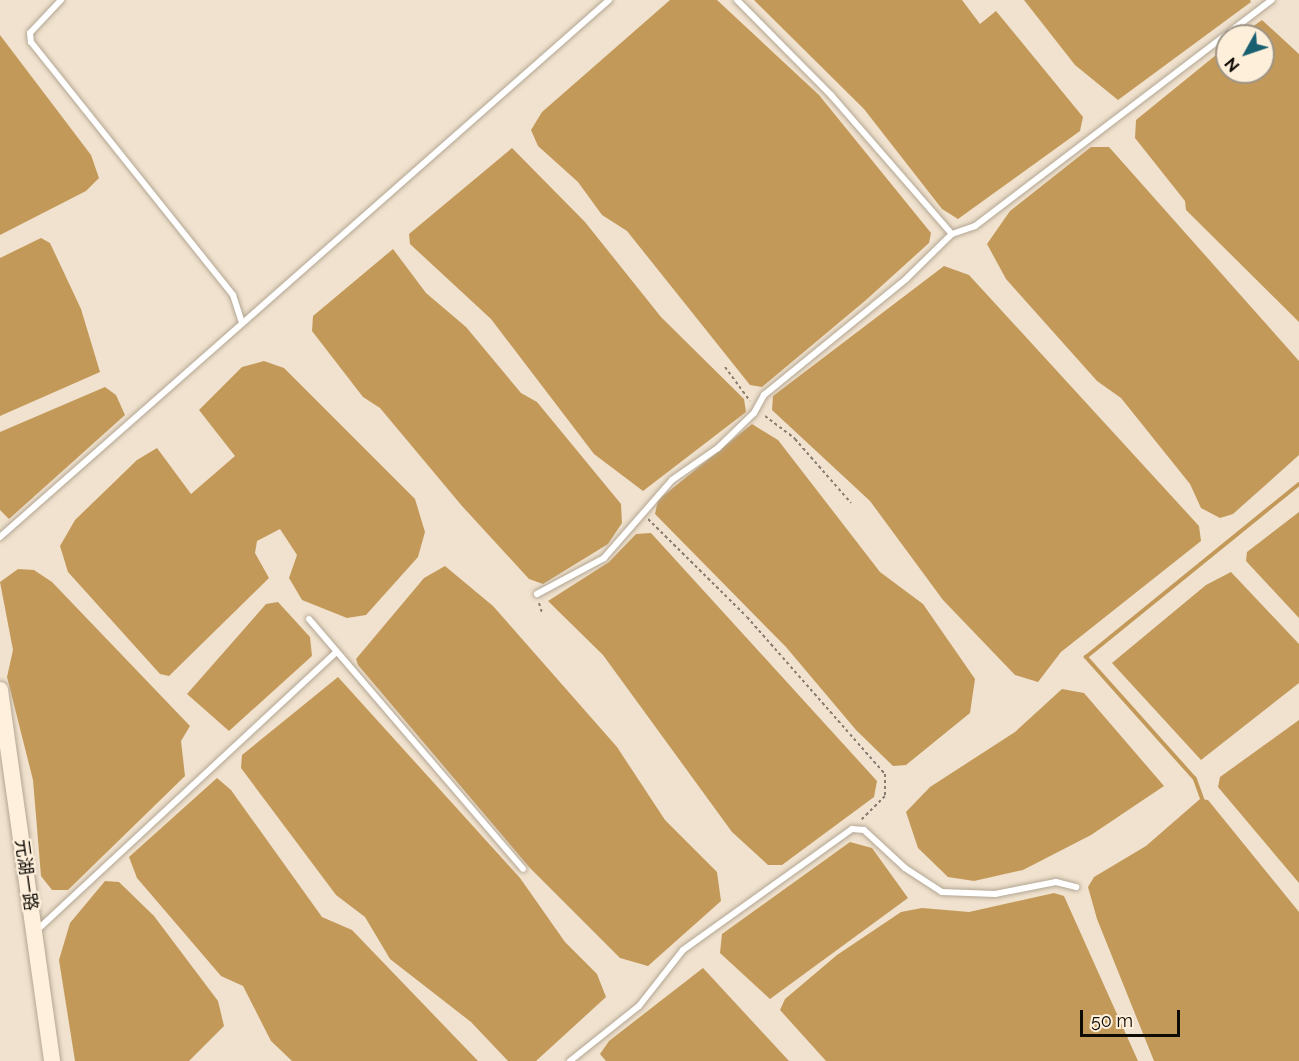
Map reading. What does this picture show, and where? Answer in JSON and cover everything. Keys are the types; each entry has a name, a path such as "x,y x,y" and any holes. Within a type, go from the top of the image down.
{"main road":[{"name":"元湖一路","path":"0,690 52,1061"}],"lane":[{"path":"61,0 30,33 30,42 233,295 242,323"},
{"path":"0,537 609,0"},
{"path":"737,0 831,95 952,234"},
{"path":"537,594 604,558 643,512 756,409 764,395 906,279 952,234 975,226 1272,0"},
{"path":"309,619 523,869"},
{"path":"34,932 336,652"},
{"path":"570,1061 639,1006 683,950 840,834 858,830 942,892 995,894 1056,882 1076,887"}],"path":[{"path":"725,367 756,409 795,439 851,503"},
{"path":"643,512 667,543 747,617 885,774 885,796 858,830"}],"shaded area":[{"path":"670,0 717,0 819,95 931,233 929,243 866,300 762,387 750,385 627,231 602,215 578,182 538,146 531,130 542,112"},
{"path":"754,0 962,0 980,24 996,11 1083,117 1080,131 958,219 942,209 864,109"},
{"path":"1024,0 1250,0 1251,2 1221,24 1215,24 1215,29 1118,100 1075,65"},
{"path":"1275,32 1299,54 1299,322 1186,210 1185,201 1135,138 1136,120 1215,56 1215,84 1275,84"},
{"path":"0,35 91,155 99,178 86,191 0,235"},
{"path":"1091,147 1109,147 1299,361 1299,455 1233,514 1220,518 1201,508 1190,484 1121,398 1097,381 1006,279 987,244 1010,211"},
{"path":"512,148 585,222 661,317 744,399 746,412 643,491 594,454 491,319 410,244 409,234"},
{"path":"41,238 50,243 81,309 100,372 0,416 0,258"},
{"path":"393,249 426,293 466,327 521,393 537,402 621,504 622,523 608,544 543,584 529,579 462,506 380,408 363,397 312,331 313,316"},
{"path":"944,266 969,275 1199,526 1201,541 1061,652 1038,682 1015,675 943,600 870,501 772,410 773,396"},
{"path":"264,361 284,368 415,499 425,532 418,557 366,615 347,618 302,600 289,578 297,555 280,529 257,541 255,553 269,578 169,676 160,674 68,572 60,546 75,520 137,460 157,448 191,494 235,456 199,410 242,367"},
{"path":"105,387 116,395 125,415 9,519 0,510 0,432"},
{"path":"752,424 778,440 880,572 923,604 975,679 970,713 906,765 893,766 856,730 786,647 655,514 658,500"},
{"path":"1299,512 1299,618 1246,561 1247,552"},
{"path":"651,533 877,781 874,797 782,865 768,865 732,832 603,655 548,601 609,562 636,534"},
{"path":"445,566 493,606 617,747 665,820 717,872 721,901 648,966 620,958 529,867 358,665 356,659 424,578"},
{"path":"18,569 34,570 52,582 190,726 181,741 185,776 68,890 52,890 41,876 33,780 7,677 13,650 0,582"},
{"path":"1231,572 1299,644 1299,683 1201,760 1112,663 1206,585"},
{"path":"278,602 310,637 312,656 229,731 187,694 266,604"},
{"path":"338,677 520,878 565,942 597,974 606,997 536,1061 508,1061 471,1022 390,959 365,917 336,895 241,768 242,755"},
{"path":"1062,689 1084,693 1164,786 1091,835 1023,870 974,881 948,877 918,848 906,812 930,787 1015,732"},
{"path":"1299,720 1299,883 1218,787 1220,777"},
{"path":"217,778 231,790 322,917 352,930 478,1061 292,1061 271,1041 243,986 221,976 137,878 129,857"},
{"path":"1200,799 1208,800 1299,912 1299,1061 1154,1061 1097,919 1088,887 1094,877 1146,846"},
{"path":"850,842 872,848 908,898 770,999 720,953 722,934"},
{"path":"105,881 119,882 154,916 218,1001 224,1026 189,1061 75,1061 59,960 70,923"},
{"path":"1054,893 1064,896 1138,1061 826,1061 780,1010 785,999 837,955 901,912 922,908 969,912"},
{"path":"703,968 789,1061 606,1061 600,1054 609,1041"}],"waterway":[{"path":"1204,804 1195,779 1086,657 1299,484"}]}
